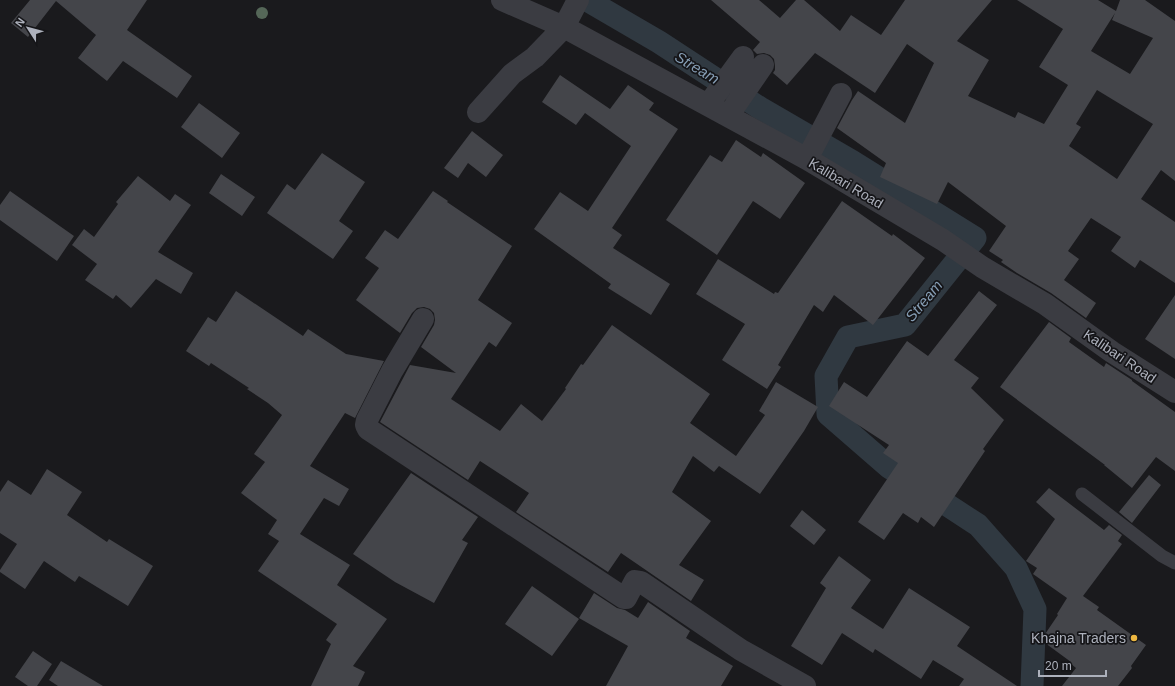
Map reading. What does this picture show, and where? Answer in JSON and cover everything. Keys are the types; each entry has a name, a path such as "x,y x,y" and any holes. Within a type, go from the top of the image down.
{"street":[{"name":"Kalibari Road","path":"502,0 565,27 807,158 943,240 982,267 1045,304 1112,352 1175,392"},
{"path":"478,112 512,74 535,57 565,27 578,0"},
{"path":"708,105 743,57"},
{"path":"728,115 763,65"},
{"path":"807,158 841,94"},
{"path":"423,319 392,371 367,420 366,425 368,429 624,598 626,598 635,581 641,582 741,650 805,686"}],"lane":[{"path":"1082,494 1162,556 1175,563"}],"building":[{"path":"30,0 147,0 127,30 192,76 177,98 123,61 107,81 78,58 96,35 56,1 28,37 11,23"},
{"path":"711,0 759,0 780,18 796,0 804,0 840,31 851,15 881,35 905,0 992,0 957,41 989,60 968,96 1015,118 1018,112 1044,124 1068,85 1039,67 1063,29 1017,0 1098,0 1116,11 1120,0 1145,0 1175,21 1175,181 1161,170 1141,199 1175,222 1175,283 1140,260 1135,268 1111,251 1121,237 1091,218 1068,251 1079,259 1064,280 1096,303 1086,318 1051,293 1001,262 1003,260 989,251 1006,226 948,182 937,204 880,177 886,163 837,128 858,91 905,123 934,63 907,44 875,93 815,53 787,85 773,73 775,70 774,59 770,55 764,53 757,54 753,50 760,42","holes":["1115,13 1112,20 1153,38 1130,74 1091,51","1097,90 1153,124 1117,179 1069,146 1081,127 1076,124"]},
{"path":"560,75 610,109 628,85 654,103 649,110 678,129 612,228 622,235 613,248 670,284 651,315 608,288 611,284 534,229 560,192 588,211 631,146 585,113 576,125 542,102"},
{"path":"199,103 240,133 222,158 181,127"},
{"path":"472,131 503,155 486,177 468,163 458,178 444,168"},
{"path":"736,140 761,157 763,153 805,183 780,219 753,201 717,255 666,220 710,155 722,162"},
{"path":"322,153 365,182 339,221 353,231 333,259 267,213 287,184 295,190"},
{"path":"221,174 255,197 242,216 209,193"},
{"path":"138,176 170,201 175,194 191,205 158,252 193,273 181,294 156,279 131,308 116,295 113,299 85,280 97,264 72,245 84,229 94,237 118,204 116,202"},
{"path":"10,191 74,236 57,261 0,220 0,205"},
{"path":"433,191 512,246 478,300 512,323 496,347 489,342 451,399 500,431 521,404 542,421 566,389 565,388 581,364 583,365 612,325 710,394 690,423 736,456 765,415 759,411 776,382 818,407 804,431 760,494 719,466 714,472 693,456 672,492 711,521 679,565 704,580 691,601 621,553 608,572 516,512 529,493 480,461 468,480 380,422 410,365 456,373 421,347 434,325 434,313 430,309 424,307 417,308 412,313 400,333 356,300 379,268 365,258 385,230 398,239"},
{"path":"842,201 892,236 893,234 925,258 873,325 834,295 823,312 814,305 778,365 781,367 767,389 722,360 745,324 696,294 718,259 774,294 775,292 778,293"},
{"path":"236,291 303,336 308,329 346,354 384,361 355,418 345,413 310,466 349,489 339,506 324,498 300,534 350,565 337,585 387,619 353,666 365,672 358,686 311,686 331,644 326,640 337,624 258,571 279,541 268,534 277,520 241,493 265,462 254,454 282,415 268,403 247,389 249,388 211,363 209,366 186,351 208,317 216,322"},
{"path":"979,291 997,305 954,360 979,378 971,388 1004,420 983,449 985,451 934,527 921,517 918,523 903,513 884,540 858,522 898,463 883,453 889,445 829,406 844,382 867,397 907,341 928,356"},
{"path":"1175,295 1175,359 1145,339"},
{"path":"1049,322 1071,338 1069,342 1104,367 1106,363 1175,412 1175,471 1156,457 1132,488 1105,465 1000,387"},
{"path":"47,469 82,492 67,515 107,542 109,539 153,566 128,606 79,576 75,582 44,561 25,589 0,572 17,544 0,533 0,492 8,480 31,495"},
{"path":"411,473 478,517 462,540 468,543 434,603 395,582 353,554"},
{"path":"1149,475 1161,485 1132,523 1119,512"},
{"path":"1049,488 1104,530 1109,525 1122,535 1118,541 1122,544 1083,596 1099,607 1097,610 1146,645 1131,666 1132,668 1118,686 1062,686 1076,668 1070,663 1071,662 1041,640 1058,615 1057,614 1067,598 1033,574 1037,568 1026,561 1055,519 1036,502"},
{"path":"802,510 826,530 814,545 790,526"},
{"path":"839,556 871,580 851,608 883,629 909,588 970,627 957,646 1017,686 959,686 964,679 933,660 921,679 875,649 873,653 842,633 822,665 791,646 826,588 820,583"},
{"path":"532,586 579,619 552,656 505,624"},
{"path":"594,593 617,608 625,610 638,618 648,602 690,631 686,638 733,666 721,686 606,686 628,646 579,618"},
{"path":"33,651 52,664 37,686 28,686 15,677"},
{"path":"61,661 103,686 58,686 49,680"}],"waterway":[{"name":"Stream","path":"587,0 659,42 760,108 853,162 975,238 905,325 848,337 826,376 828,414 889,467 978,525 1016,568 1035,609 1032,686"}],"place":[{"name":"Khajna Traders","path":"1134,638"}]}
